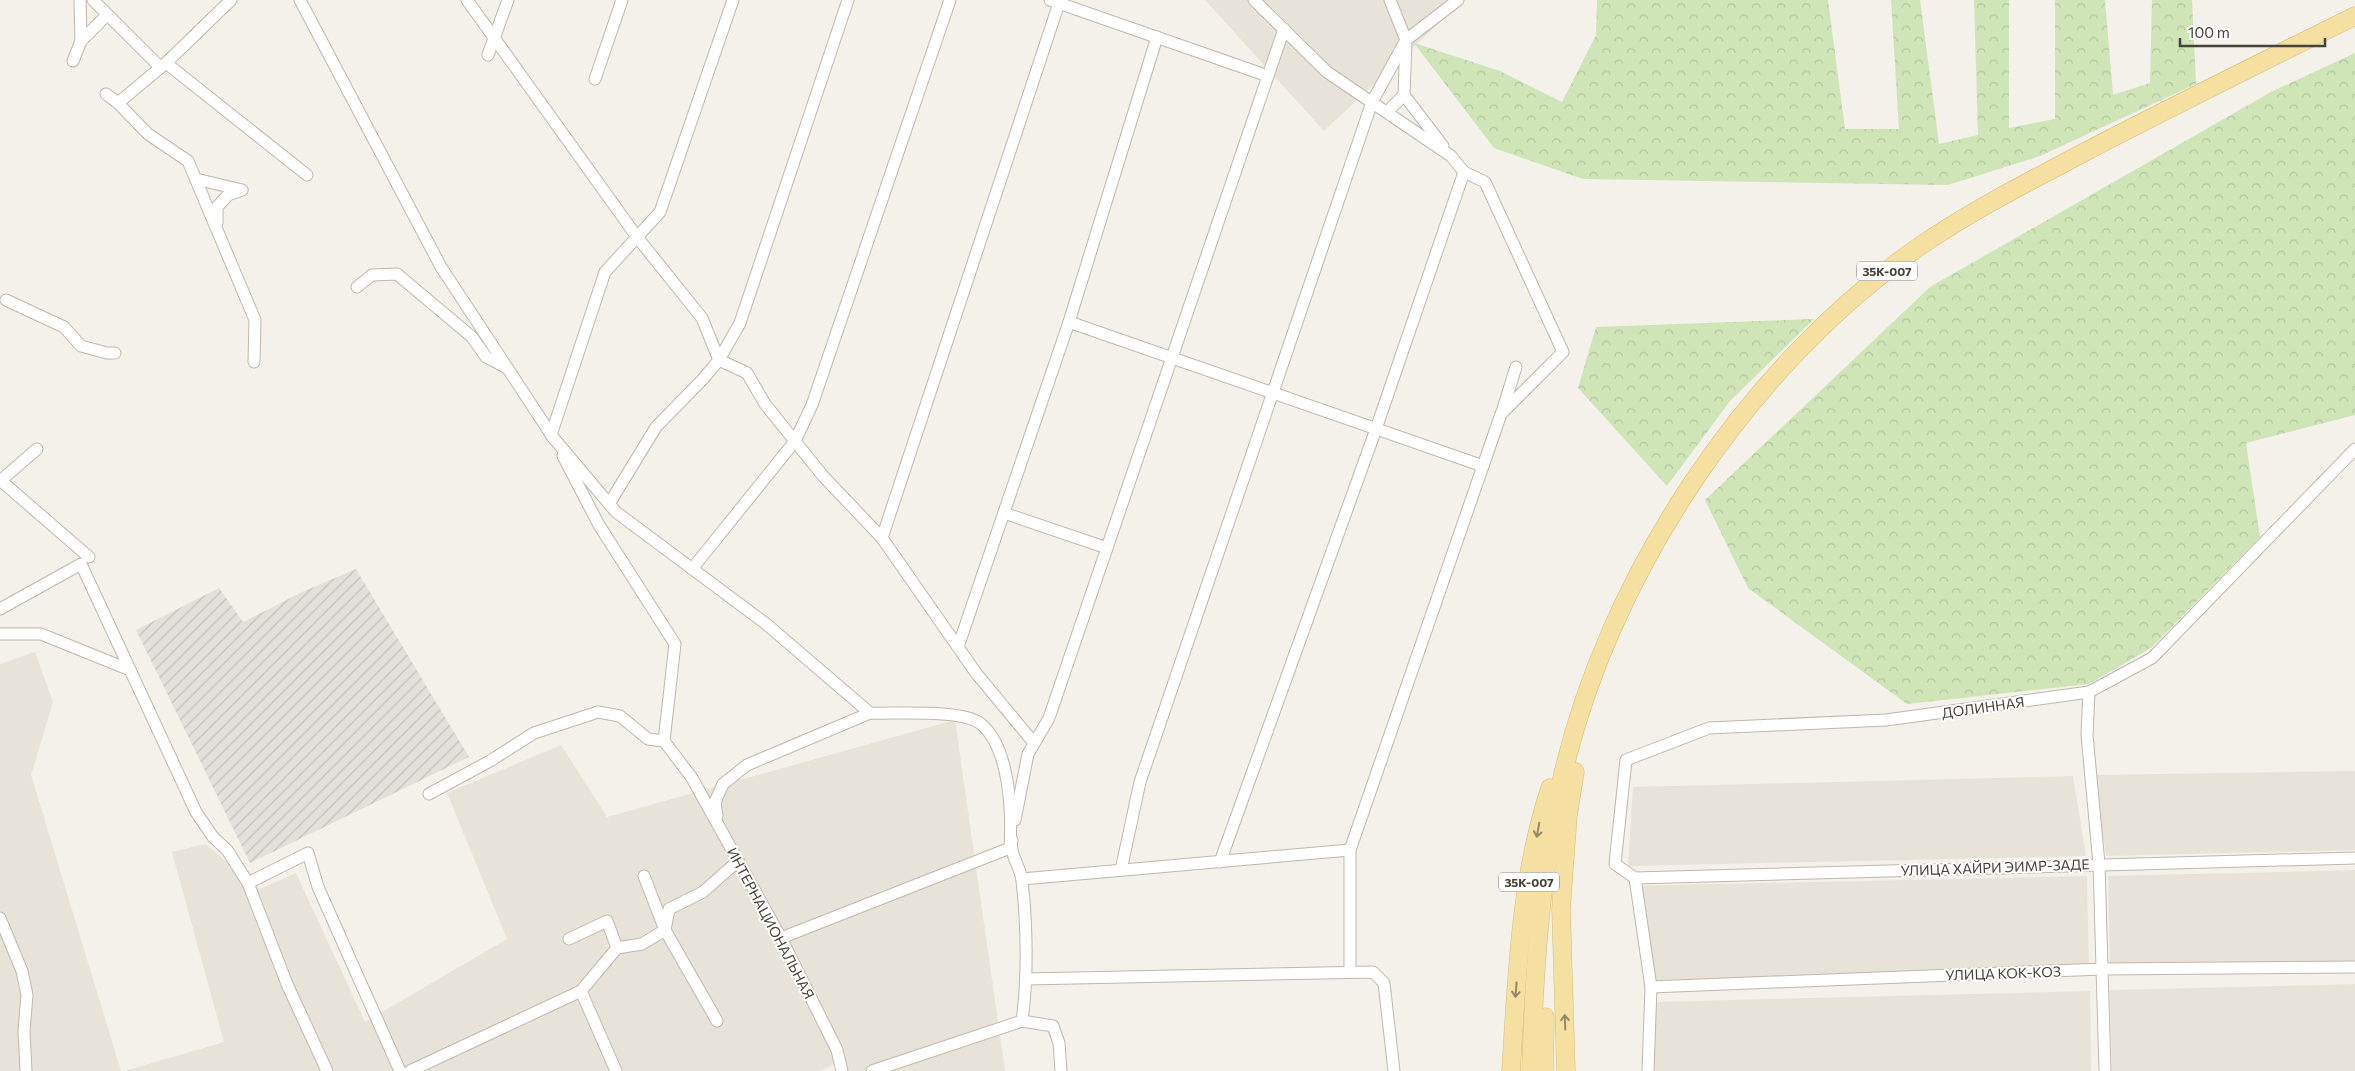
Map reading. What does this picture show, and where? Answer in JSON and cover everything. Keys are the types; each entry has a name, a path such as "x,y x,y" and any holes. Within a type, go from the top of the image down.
{"main road":[{"name":"35К-007","path":"1511,1071 1520,934 1540,819 1561,755 1634,581 1659,534 1717,448 1799,349 1867,287 1920,246 2015,189 2187,99 2355,16"},
{"name":"35К-007","path":"1531,1071 1533,1002 1552,828 1570,744 1584,702"},
{"name":"35К-007","path":"1566,1071 1561,909 1568,815 1584,702"},
{"name":"35К-007","path":"1542,922 1545,1005 1544,1071"}],"street":[{"path":"73,61 81,41 80,0"},
{"path":"93,0 163,65 307,175"},
{"path":"118,103 163,65 231,0"},
{"path":"300,0 442,267 551,435 599,525 675,644 664,741 648,739 620,716 598,712 534,733 490,761 429,794"},
{"path":"467,0 637,237 702,318 719,360 747,373 765,404 795,442 823,476 882,538 976,673 1034,743"},
{"path":"488,55 508,0"},
{"path":"595,79 622,0"},
{"path":"551,435 605,272 660,212 733,0"},
{"path":"609,504 656,427 719,360 740,323 848,0"},
{"path":"692,569 795,442 812,405 950,0"},
{"path":"1254,0 1327,72 1451,156 1464,172 1485,182 1563,352 1501,414"},
{"path":"1390,0 1406,40 1404,94 1464,172"},
{"path":"1121,870 1140,782 1372,102 1406,40 1458,0"},
{"path":"882,538 1055,2 1268,76"},
{"path":"81,41 107,15"},
{"path":"1010,848 1028,754 1049,718 1284,29"},
{"path":"958,646 1069,322 1157,37"},
{"path":"106,94 118,103 148,134 188,161 255,320 254,362"},
{"path":"1387,112 1404,94"},
{"path":"1220,862 1376,429 1464,172"},
{"path":"196,179 242,190 228,195 217,207 216,229"},
{"path":"357,287 372,275 397,274 472,337 486,358 508,369"},
{"path":"6,300 64,327 81,346 107,353 115,353"},
{"path":"1069,322 1483,466"},
{"path":"1350,972 1350,850 1516,367"},
{"path":"551,435 616,512 765,623 870,714"},
{"path":"37,449 0,481 89,556"},
{"name":"ДОЛИННАЯ","path":"1635,878 1615,864 1626,760 1709,728 1886,720 2089,692 2152,658 2355,449"},
{"path":"1004,513 1107,548"},
{"path":"3,603 80,564 196,812 213,837 227,850 248,883 287,984 327,1071"},
{"path":"0,634 40,634 130,670"},
{"path":"2089,692 2087,735 2099,864 2105,1071"},
{"path":"718,824 715,802 723,784 747,765 870,714 951,714 980,723 999,748 1012,812 1010,848 1022,879 1026,979 1022,1021"},
{"name":"ИНТЕРНАЦИОНАЛЬНАЯ","path":"664,741 692,778 781,938 837,1050 842,1071"},
{"path":"781,938 1010,848"},
{"path":"1022,879 1350,850"},
{"path":"248,883 308,853 318,887 400,1071"},
{"name":"УЛИЦА ХАЙРИ ЭИМР-ЗАДЕ","path":"1635,878 2355,858"},
{"path":"410,1071 580,991 617,948 642,944 665,930 669,909 703,892 738,860"},
{"path":"644,876 665,930 717,1021"},
{"path":"1635,878 1651,987 1648,1071"},
{"path":"0,918 22,971 27,995 24,1031 26,1071"},
{"path":"570,939 607,921 617,948"},
{"name":"УЛИЦА КОК-КОЗ","path":"1651,987 2103,969 2355,967"},
{"path":"1026,979 1373,972 1384,983 1394,1071"},
{"path":"580,991 616,1071"},
{"path":"872,1071 1022,1021 1054,1026 1059,1043 1061,1071"}],"shaded area":[{"path":"1205,0 1464,0 1324,131"},
{"path":"356,569 469,757 250,863 136,630 219,588 243,622 302,592"},
{"path":"35,652 53,702 31,775 121,1071 0,1071 0,664"},
{"path":"955,720 1005,1071 848,1071 844,1061 819,1071 125,1071 224,1042 172,852 205,844 260,889 296,873 365,1022 507,939 447,793 561,745 607,817"},
{"path":"2355,771 2355,850 2106,856 2093,775"},
{"path":"2073,776 2086,856 1628,866 1633,787"},
{"path":"2355,870 2355,964 2110,970 2108,876"},
{"path":"2087,876 2089,970 1651,981 1630,886"},
{"path":"2355,984 2355,1071 2112,1071 2110,990"},
{"path":"2090,991 2091,1071 1655,1071 1654,1002"}],"green space":[{"path":"1597,0 1828,0 1845,129 1899,129 1891,0 1920,0 1939,144 1978,135 1974,0 2009,0 2009,128 2055,119 2055,0 2105,0 2113,95 2150,83 2152,0 2192,0 2196,84 2040,156 1948,185 1583,179 1494,148 1414,43 1500,71 1562,102 1596,35"},
{"path":"2355,53 2355,415 2246,443 2260,537 2151,648 2089,684 1907,704 1748,588 1705,500 1930,287 2271,92"},
{"path":"1814,319 1730,401 1667,486 1578,388 1596,327"}]}
